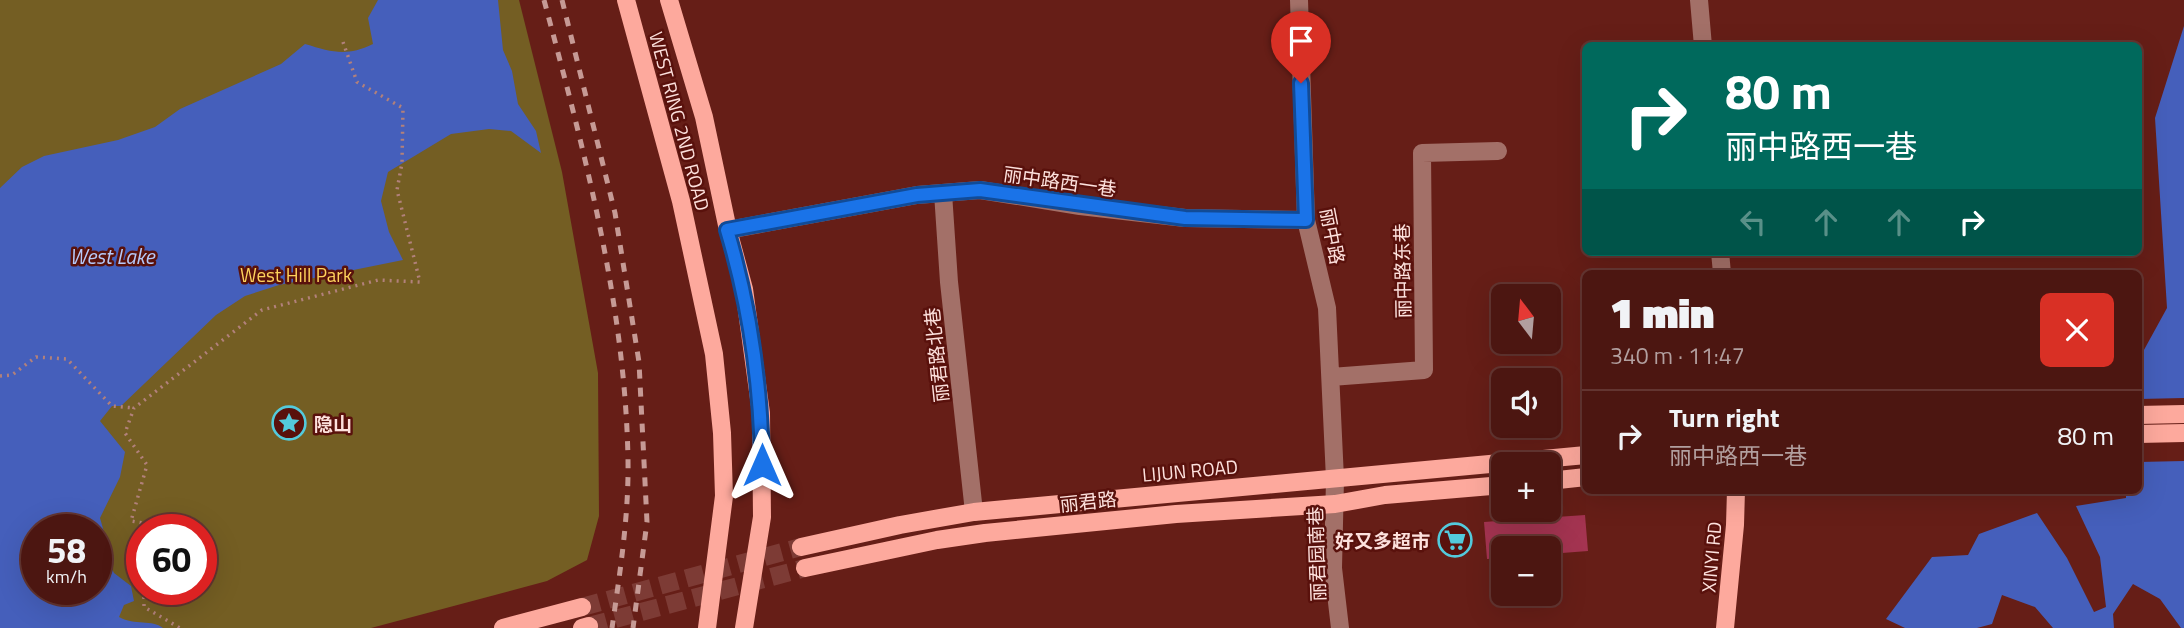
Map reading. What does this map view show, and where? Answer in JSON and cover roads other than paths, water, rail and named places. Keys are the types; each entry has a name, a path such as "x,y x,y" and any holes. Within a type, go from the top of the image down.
{"main road":[{"name":"WEST RING 2ND ROAD","path":"626,0 681,201 714,355 722,433 724,496 708,628"},
{"name":"WEST RING 2ND ROAD","path":"669,0 704,117 727,230 744,289 761,413 762,517 744,628"},
{"path":"2142,415 2184,414"},
{"path":"2142,434 2184,433"},
{"name":"LIJUN ROAD","path":"801,547 974,512 1582,455"},
{"path":"1561,480 1582,477"},
{"name":"丽君路","path":"805,568 937,540 985,533 1176,514 1335,503 1385,495 1491,486"},
{"name":"XINYI RD","path":"1726,628 1736,494"},
{"path":"503,628 582,607"}],"street":[{"name":"丽中路","path":"1299,0 1306,220 1327,308 1335,479"},
{"path":"1699,0 1703,42"},
{"name":"丽中路东巷","path":"1331,377 1424,370 1422,153 1497,150"},
{"name":"丽中路西一巷","path":"727,230 917,195 980,190 1185,218 1306,220"},
{"name":"丽君路北巷","path":"943,193 949,282 974,512"},
{"name":"丽君园南巷","path":"1335,479 1333,568 1340,628"}],"water":[{"name":"West Lake","path":"378,0 498,0 503,50 512,71 518,104 536,131 541,153 511,131 489,129 451,134 388,172 381,201 389,232 403,260 279,285 245,296 216,315 121,406 112,406 100,421 125,452 120,477 102,514 21,514 21,605 112,605 112,569 126,582 126,604 119,617 163,628 0,628 0,188 22,167 44,156 118,140 155,127 180,109 281,64 305,44 347,52 373,44 368,18"},
{"path":"2184,26 2184,628 2181,628 2160,599 2133,584 2113,614 2114,628 2053,628 2035,607 2002,595 1992,624 1977,628 1905,628 1886,619 1932,557 1968,555 1979,534 2037,513 2067,558 2094,612 2106,607 2100,557 2076,506 2126,498 2126,494 2142,494 2142,354 2167,308 2155,118"}],"tunnel":[{"path":"582,607 801,547"},
{"path":"589,626 805,568"}],"railway":[{"path":"544,0 600,227 619,343 625,401 628,480 612,628"},
{"path":"562,0 615,213 639,362 647,522 633,628"}],"place":[{"name":"隐山","path":"289,423"},
{"name":"好又多超市","path":"1455,540"}],"park label":[{"name":"West Hill Park","path":"296,274"}]}
